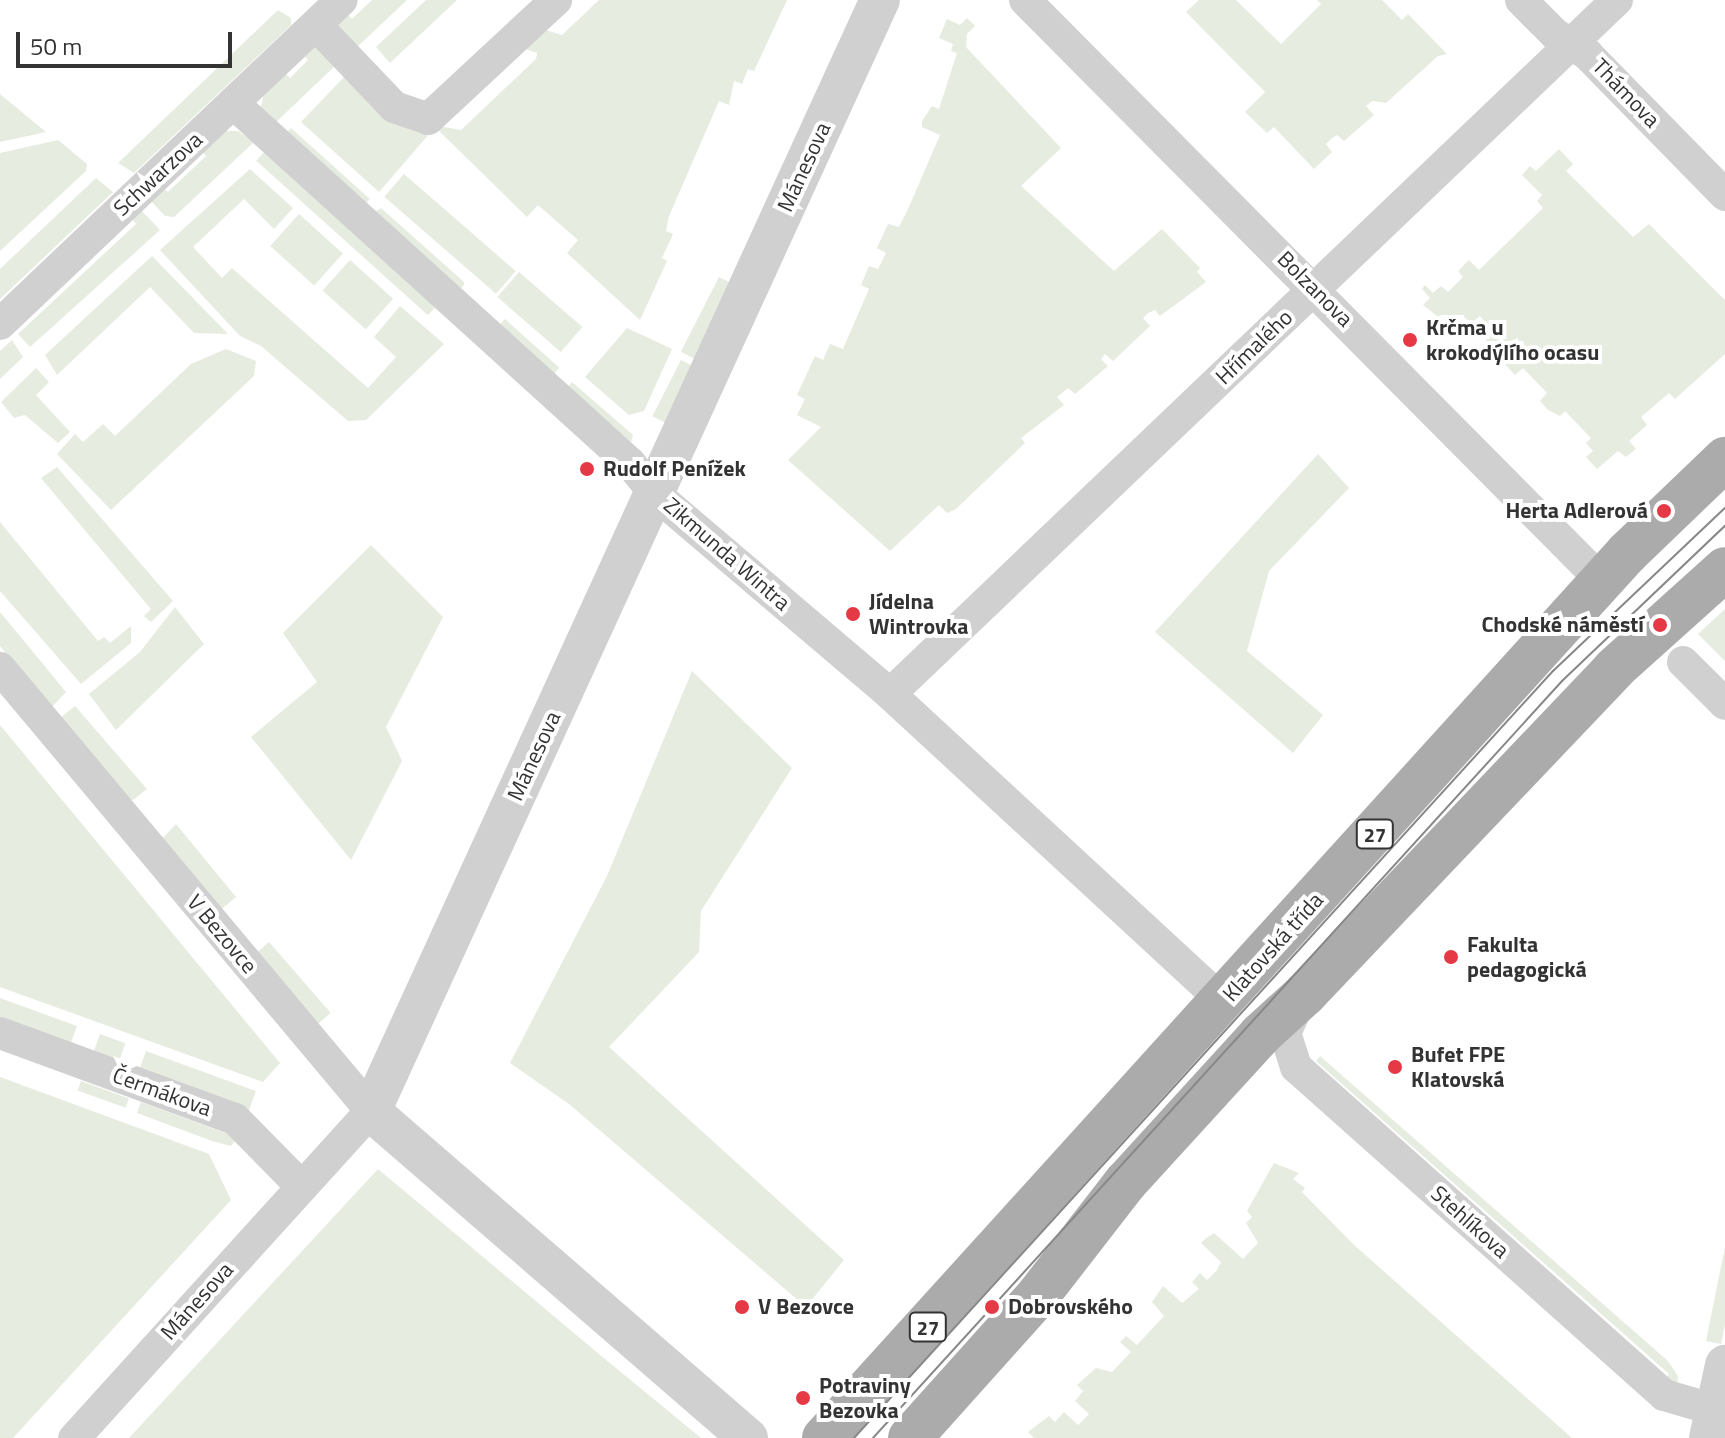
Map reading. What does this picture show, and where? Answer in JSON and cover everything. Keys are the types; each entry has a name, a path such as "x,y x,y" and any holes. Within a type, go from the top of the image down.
{"main road":[{"name":"Klatovská třída","path":"824,1438 1603,582 1725,459"},
{"path":"910,1438 1039,1294 1126,1182 1260,1035 1305,994 1614,669 1725,569"}],"street":[{"name":"Schwarzova","path":"0,324 342,0"},
{"path":"316,25 394,107 428,119 556,0"},
{"name":"Mánesova","path":"74,1438 371,1111 880,0"},
{"name":"Bolzanova","path":"1025,0 1603,582"},
{"name":"Thámova","path":"1521,0 1555,34 1572,43 1725,195"},
{"name":"Hřímalého","path":"890,694 1617,0"},
{"name":"Zikmunda Wintra","path":"233,103 630,463 654,493 890,694 1224,1002"},
{"path":"1683,662 1725,704"},
{"name":"V Bezovce","path":"0,668 371,1111 748,1438"},
{"name":"Stehlíkova","path":"1305,994 1285,1033 1296,1067 1664,1395 1712,1424"},
{"name":"Čermákova","path":"0,1033 235,1119 301,1186"},
{"path":"1712,1424 1725,1365"}],"shaded area":[{"path":"372,0 407,0 356,48 333,24 348,15 352,19"},
{"path":"426,0 457,0 390,63 376,47"},
{"path":"599,0 787,0 754,71 748,69 742,84 734,81 729,105 719,101 669,216 666,231 673,234 662,258 667,261 640,320 567,253 578,240 538,205 527,217 433,125 461,130 536,59 537,53 517,46 539,28 562,35"},
{"path":"1199,0 1236,0 1281,44 1321,4 1317,0 1382,0 1402,20 1408,14 1447,54 1438,56 1386,103 1372,101 1366,106 1374,115 1344,141 1337,135 1332,138 1326,144 1332,152 1314,169 1274,127 1267,133 1245,112 1265,92 1186,12"},
{"path":"278,10 291,18 291,25 134,173 118,163"},
{"path":"967,18 975,26 967,34 966,47 1061,148 1021,186 1114,271 1162,229 1200,268 1197,272 1206,282 1160,316 1155,310 1148,313 1143,318 1150,326 1113,361 1105,354 1101,359 1108,366 1075,394 1068,388 1057,397 1064,405 1021,438 1025,443 956,509 947,513 939,505 890,551 788,460 821,427 797,415 805,399 797,395 815,356 823,360 830,344 843,349 869,289 861,285 869,266 878,269 886,253 877,248 888,224 899,227 908,209 940,135 922,127 922,121 932,106 939,109 957,53 951,51 953,44 939,38 947,19 960,25"},
{"path":"315,41 337,64 273,125 261,107 265,88 286,74 290,78 308,60 304,56"},
{"path":"346,75 430,133 379,192 301,122"},
{"path":"0,94 46,132 0,142"},
{"path":"291,128 370,199 362,207 284,136"},
{"path":"222,131 238,131 254,142 174,217 165,216 148,198 164,189 168,192 206,156 202,151"},
{"path":"58,140 87,164 86,171 0,251 0,153"},
{"path":"1559,149 1573,164 1566,171 1633,237 1649,224 1725,300 1725,354 1675,399 1669,393 1641,417 1647,425 1629,441 1636,449 1626,457 1618,451 1597,469 1586,457 1593,451 1586,443 1591,438 1565,411 1560,416 1548,410 1540,401 1547,393 1523,368 1515,375 1501,360 1482,334 1489,327 1480,316 1471,323 1463,316 1451,327 1423,305 1430,298 1422,289 1425,285 1433,293 1441,286 1448,292 1463,277 1458,271 1469,260 1479,270 1543,208 1537,201 1542,195 1522,175 1530,166 1536,171"},
{"path":"265,151 437,306 428,315 256,161"},
{"path":"250,169 293,208 274,229 244,199 193,247 222,278 232,268 368,388 396,357 374,337 400,306 444,344 366,420 348,421 261,346 240,336 160,250"},
{"path":"404,174 516,271 496,294 384,197"},
{"path":"96,178 113,192 0,299 0,269"},
{"path":"138,207 160,230 30,347 18,334 136,224 132,219"},
{"path":"381,208 464,282 459,291 373,213"},
{"path":"299,214 343,253 314,285 270,246"},
{"path":"152,256 228,334 194,333 150,287 57,375 45,355"},
{"path":"350,260 393,299 366,329 323,290"},
{"path":"519,272 582,327 561,352 497,297"},
{"path":"719,277 733,284 695,359 681,352"},
{"path":"505,319 559,368 552,376 498,327"},
{"path":"627,328 672,349 644,411 629,415 585,377"},
{"path":"12,340 23,357 0,379 0,351"},
{"path":"226,349 256,361 254,376 111,510 57,454 75,434 83,442 103,424 115,436 191,364"},
{"path":"681,360 695,367 667,423 652,416"},
{"path":"36,368 49,382 36,395 70,432 58,443 25,415 14,418 1,402"},
{"path":"572,382 633,435 631,442 567,388"},
{"path":"1318,454 1349,488 1269,571 1247,651 1323,715 1293,753 1155,632"},
{"path":"57,467 173,601 151,622 144,616 151,609 41,478"},
{"path":"0,522 98,641 104,637 110,643 131,626 131,643 81,684 0,591"},
{"path":"371,545 443,617 386,727 402,761 351,860 251,737 317,682 283,633"},
{"path":"175,607 204,644 116,730 89,694 140,652"},
{"path":"1725,609 1725,661 1698,634"},
{"path":"0,612 66,692 51,708 0,646"},
{"path":"692,671 792,768 701,911 699,952 609,1047 844,1260 806,1307 569,1104 510,1063 607,876"},
{"path":"75,706 147,789 133,800 127,799 60,718"},
{"path":"0,725 280,1063 263,1082 0,987"},
{"path":"176,824 236,897 223,908 218,910 161,840"},
{"path":"269,942 331,1013 317,1025 255,954"},
{"path":"0,998 77,1026 68,1051 0,1027"},
{"path":"100,1034 125,1043 116,1068 91,1058"},
{"path":"146,1051 256,1091 247,1115 137,1074"},
{"path":"1320,1056 1668,1361 1678,1376 1677,1388 1663,1382 1669,1374 1316,1061"},
{"path":"0,1077 209,1154 231,1200 13,1438 0,1438"},
{"path":"81,1081 129,1098 126,1108 78,1090"},
{"path":"141,1102 237,1138 231,1146 137,1113"},
{"path":"1274,1163 1299,1173 1293,1179 1305,1188 1302,1192 1353,1244 1572,1438 1034,1438 1028,1432 1049,1416 1055,1422 1064,1412 1078,1425 1089,1414 1075,1401 1083,1391 1077,1385 1096,1368 1112,1372 1131,1352 1120,1342 1126,1336 1137,1345 1164,1316 1152,1302 1163,1286 1182,1303 1199,1289 1192,1282 1200,1273 1207,1280 1217,1270 1221,1262 1201,1243 1205,1239 1214,1233 1243,1259 1258,1243 1246,1223 1252,1217 1247,1211"},
{"path":"378,1169 599,1354 701,1438 129,1438"},
{"path":"1725,1247 1725,1325 1721,1344 1706,1341"}],"tram line":[{"path":"854,1438 1553,671 1725,508"},
{"path":"873,1438 1562,681 1725,526"}],"place":[{"name":"Krčma u krokodýlího ocasu","path":"1410,340"},
{"name":"Rudolf Penížek","path":"587,469"},
{"name":"Herta Adlerová","path":"1664,511"},
{"name":"Jídelna Wintrovka","path":"853,614"},
{"name":"Chodské náměstí","path":"1660,625"},
{"name":"Fakulta pedagogická","path":"1451,957"},
{"name":"Bufet FPE Klatovská","path":"1395,1067"},
{"name":"V Bezovce","path":"742,1307"},
{"name":"Dobrovského","path":"992,1307"},
{"name":"Potraviny Bezovka","path":"803,1398"}]}
